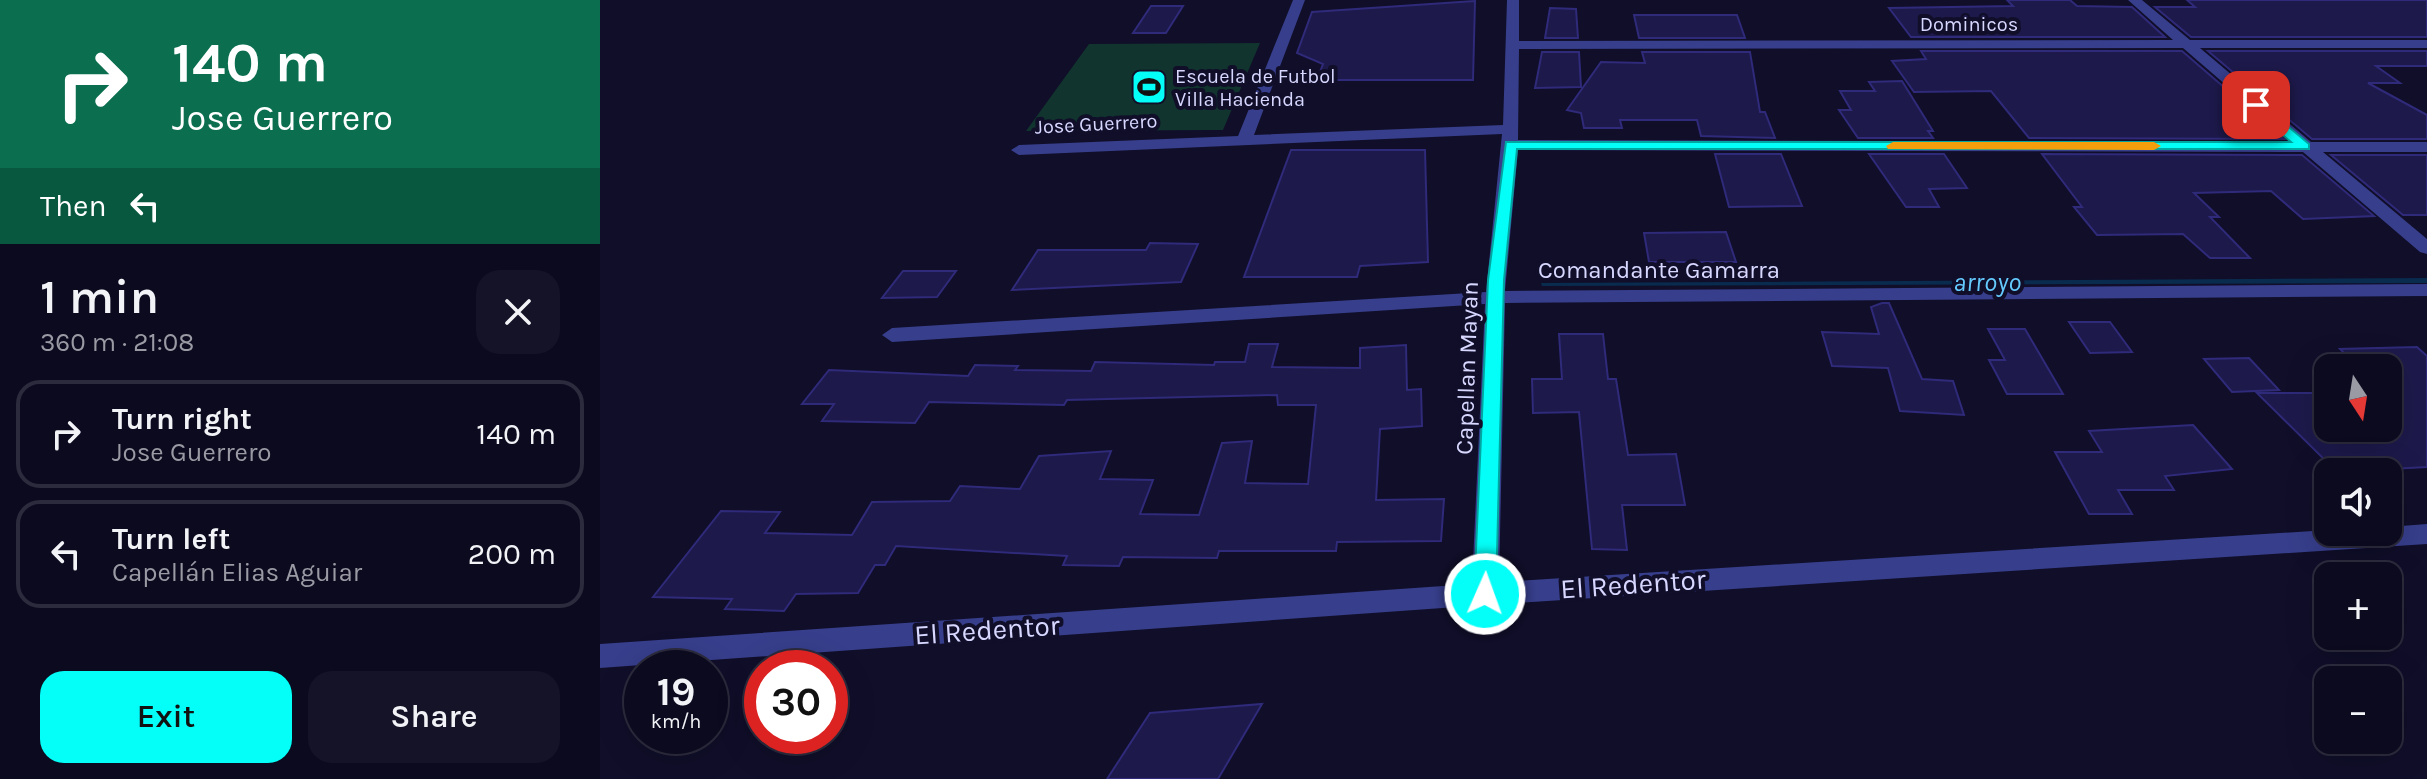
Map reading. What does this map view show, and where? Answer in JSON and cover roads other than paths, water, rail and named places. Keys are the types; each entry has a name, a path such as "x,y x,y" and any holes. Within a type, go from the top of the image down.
{"street":[{"path":"1245,139 1299,0"},
{"name":"Capellan Mayan","path":"1485,594 1495,297 1511,137 1513,0"},
{"path":"2134,0 2427,248"},
{"name":"Dominicos","path":"1512,45 2427,44"},
{"name":"Jose Guerrero","path":"1019,150 1245,139 1511,137 2427,147"},
{"name":"Comandante Gamarra","path":"892,335 1495,297 2427,290"},
{"name":"El Redentor","path":"600,656 1485,594 2427,534"}],"water":[{"name":"arroyo","path":"2427,278 2427,283 1542,286 1541,283"}],"place":[{"name":"Escuela de Futbol Villa Hacienda","path":"1149,87"}]}
